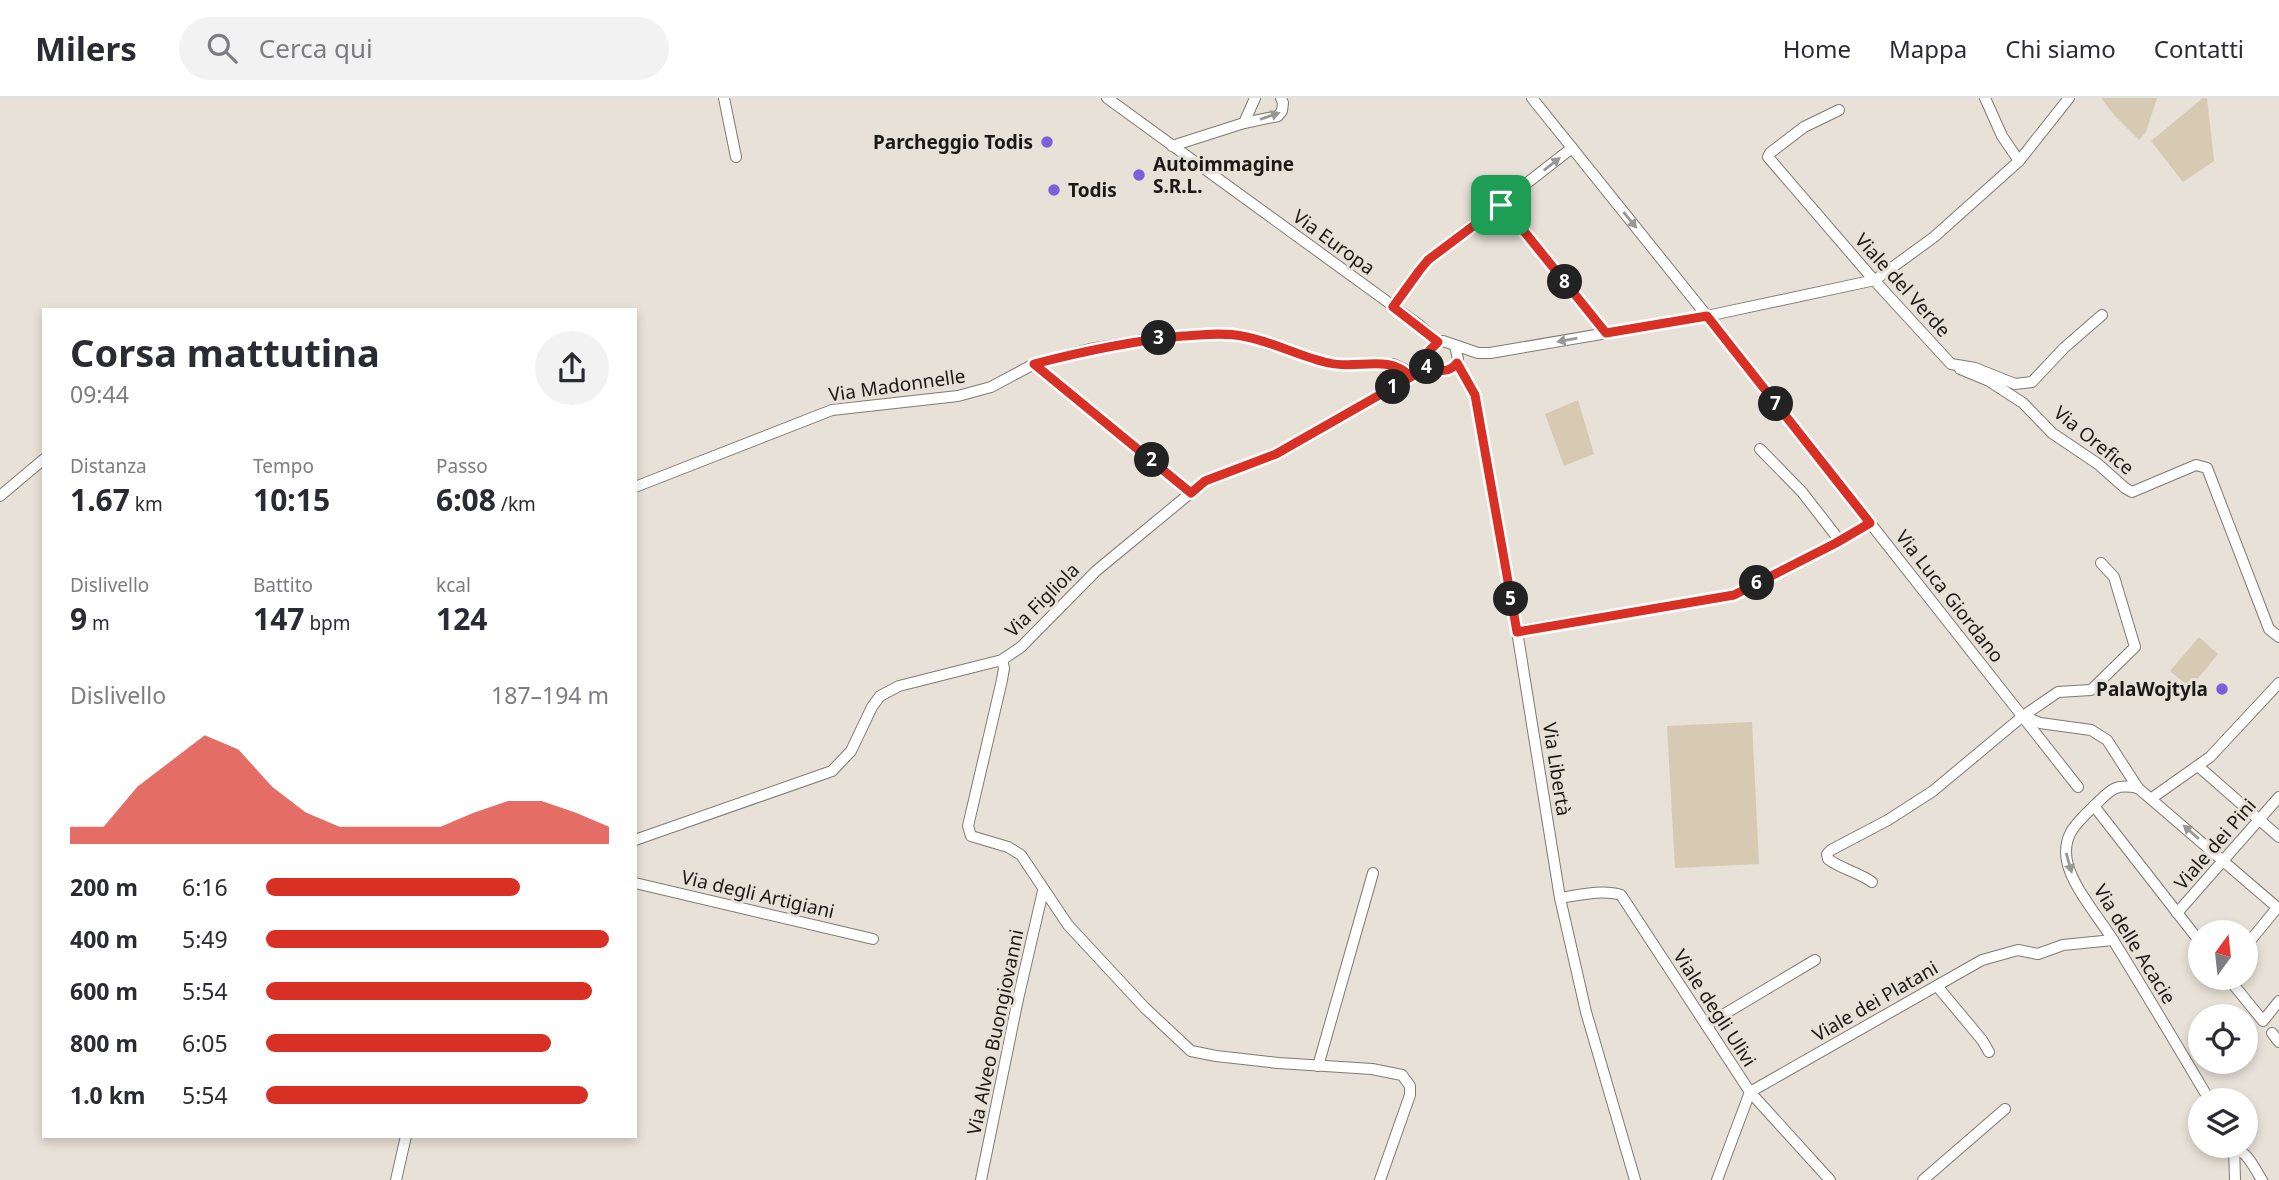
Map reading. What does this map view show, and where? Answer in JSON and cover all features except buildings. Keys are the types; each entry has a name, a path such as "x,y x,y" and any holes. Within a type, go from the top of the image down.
{"street":[{"path":"724,98 736,157"},
{"name":"Via Europa","path":"1107,98 1438,342"},
{"path":"1244,123 1255,98"},
{"path":"1172,146 1244,123 1278,116 1282,111 1281,98"},
{"name":"Via Luca Giordano","path":"1532,98 2078,787"},
{"path":"1985,98 2002,136 2019,161"},
{"path":"1455,346 1458,354 1454,367 1444,371 1431,365 1429,351 1438,342 1447,341 1478,353 1490,354 1707,316 1875,280 1934,237 2019,161 2069,98"},
{"name":"Viale del Verde","path":"1839,110 1804,127 1770,153 1768,158 1951,364 1975,368 2015,384 2032,382 2064,348 2102,315"},
{"path":"1393,307 1428,260 1572,148"},
{"path":"1502,204 1606,333"},
{"name":"Via Madonnelle","path":"637,486 832,410 958,396 991,387 1034,364 1090,349 1145,340 1240,335 1331,364 1393,364 1404,369 1411,377"},
{"name":"Via Libertà","path":"1457,363 1475,395 1560,898 1587,1012 1635,1180"},
{"path":"1034,364 1191,493"},
{"name":"Via Orefice","path":"1951,364 1989,381 2023,403 2052,433 2098,464 2132,492 2196,465 2207,468 2269,629 2279,637"},
{"name":"Via Figliola","path":"637,839 832,771 850,751 880,696 889,690 1002,660 1021,647 1096,571 1205,481 1276,454 1431,365"},
{"path":"1760,449 1802,492 1840,541"},
{"path":"0,496 42,461"},
{"path":"1517,632 1734,595 1870,523"},
{"path":"1872,881 1862,874 1835,864 1828,859 1827,854 1933,791 2023,716 2058,692 2091,690 2135,647 2114,577 2101,563"},
{"path":"1002,660 1002,680 968,833 1017,851 1043,891 1089,950 1191,1051 1216,1056 1395,1072 1402,1075 1408,1081 1410,1095 1380,1180"},
{"path":"2152,798 2210,757 2279,683"},
{"path":"2023,716 2040,723 2091,730 2107,740 2138,788 2278,909 2258,932"},
{"path":"2110,790 2119,776 2119,759"},
{"path":"2198,766 2279,837"},
{"path":"2110,790 2119,786 2138,788"},
{"name":"Via delle Acacie","path":"2110,790 2068,834 2067,864 2083,895 2202,1088"},
{"name":"Viale dei Pini","path":"2177,913 2279,797"},
{"path":"2094,806 2188,927"},
{"path":"1318,1066 1373,873"},
{"name":"Via degli Artigiani","path":"637,883 873,939"},
{"name":"Via Alveo Buongiovanni","path":"981,1180 1043,891"},
{"name":"Viale degli Ulivi","path":"1560,898 1603,893 1621,895 1749,1093 1830,1180"},
{"name":"Viale dei Platani","path":"1749,1093 1982,960 2018,950 2038,954 2063,945 2113,940"},
{"path":"1706,1026 1815,960"},
{"path":"1937,986 1989,1052"},
{"path":"2238,990 2263,1021 2279,1001"},
{"path":"1717,1180 1749,1093"},
{"path":"1923,1180 2005,1109"},
{"path":"396,1180 406,1138"},
{"path":"2234,1158 2235,1180"},
{"path":"2247,1158 2262,1180"}],"shaded area":[{"path":"2101,98 2157,98 2146,132 2139,140 2116,117"},
{"path":"2203,98 2207,98 2214,161 2183,182 2151,141"},
{"path":"1578,400 1594,454 1564,466 1545,414"},
{"path":"2199,637 2218,654 2190,688 2170,671"},
{"path":"1752,722 1759,864 1675,868 1667,726"}],"place":[{"name":"Parcheggio Todis","path":"1047,142"},
{"name":"Autoimmagine S.R.L.","path":"1139,175"},
{"name":"Todis","path":"1054,190"},
{"name":"PalaWojtyla","path":"2222,689"}],"route":[{"path":"1501,205 1428,260 1393,307 1438,342 1429,351 1431,365 1411,377 1276,454 1205,481 1191,493 1034,364 1090,349 1145,340 1204,335 1240,335 1331,364 1393,364 1404,369 1411,377 1431,365 1444,371 1457,363 1475,395 1517,632 1734,595 1870,523 1707,316 1606,333 1501,205"}]}
